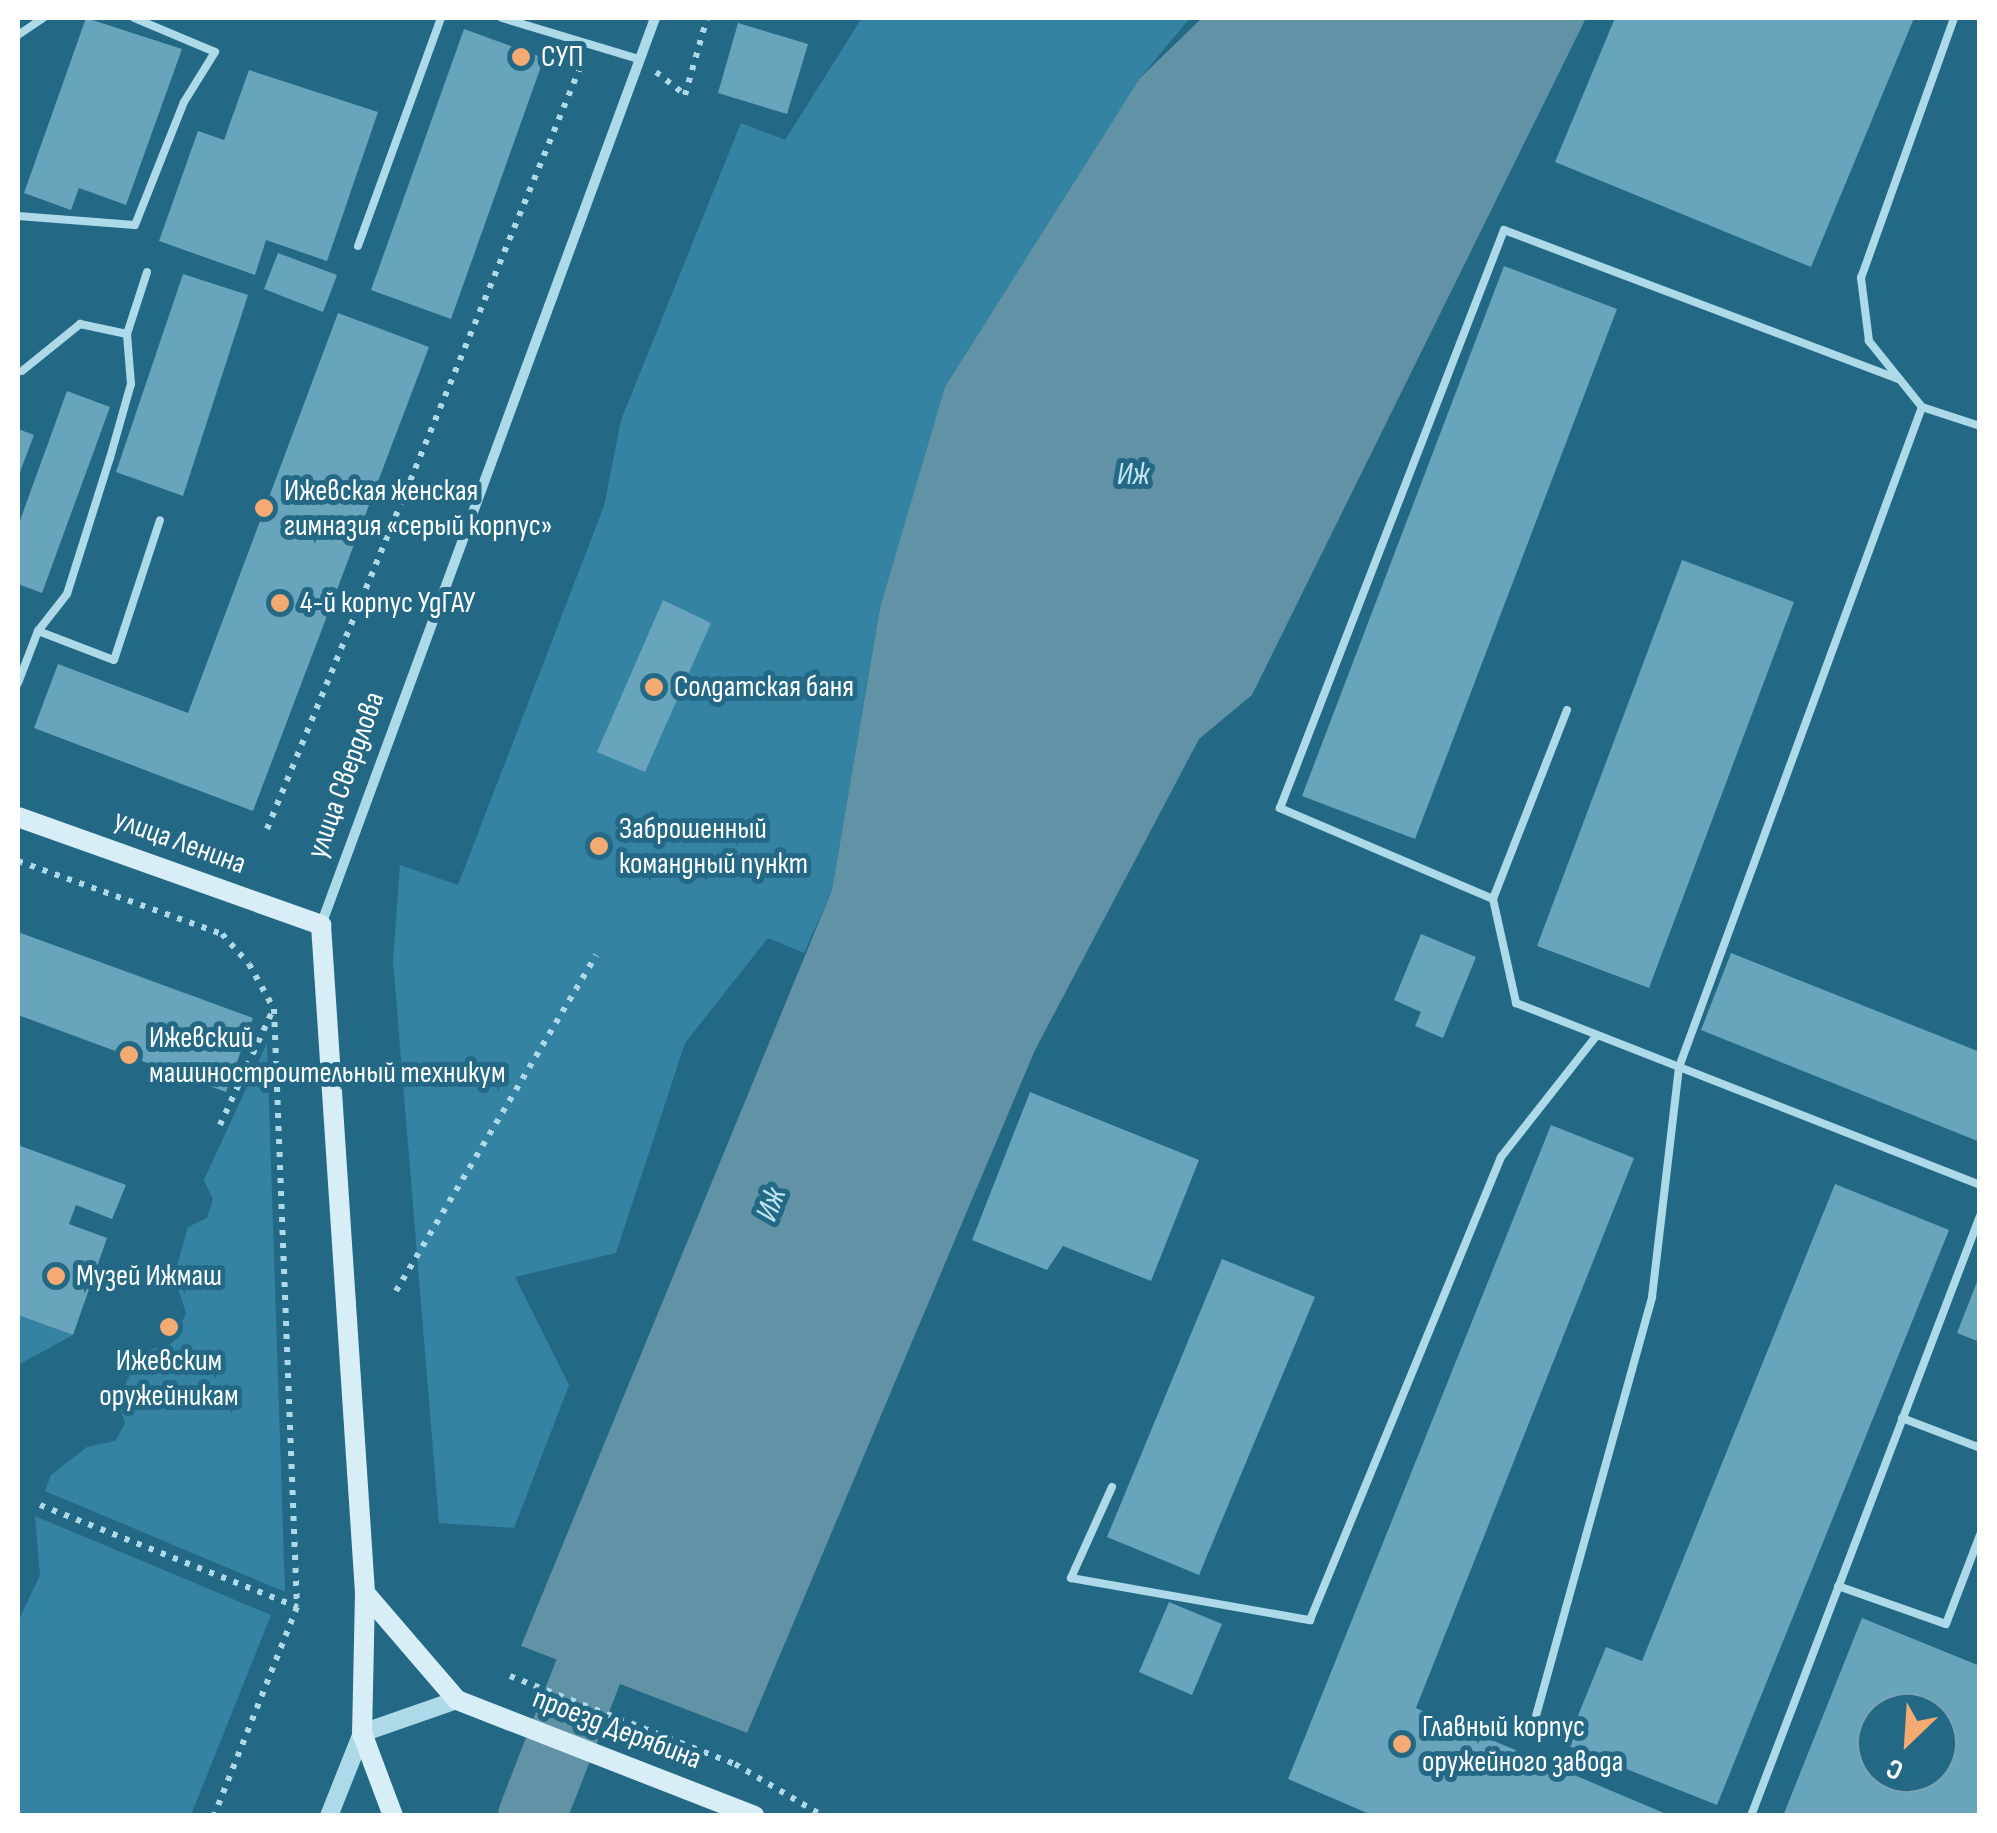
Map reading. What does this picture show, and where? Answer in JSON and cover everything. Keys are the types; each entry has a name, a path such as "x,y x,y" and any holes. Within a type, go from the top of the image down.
{"main road":[{"name":"улица Ленина","path":"18,817 321,925"},
{"name":"улица Свердлова","path":"321,925 365,1600 362,1733"},
{"path":"365,1600 458,1700"},
{"name":"проезд Дерябина","path":"458,1700 754,1816"},
{"path":"362,1733 392,1816"}],"street":[{"name":"улица Свердлова","path":"321,925 655,18"},
{"path":"330,1816 362,1733 458,1700"}],"lane":[{"path":"18,35 43,18"},
{"path":"18,216 135,224 184,102 215,52 134,18"},
{"path":"358,246 441,18"},
{"path":"502,18 640,60"},
{"path":"1954,18 1861,278 1869,341 1900,380 1922,407 1980,426"},
{"path":"1493,899 1280,808 1504,230 1900,380"},
{"path":"18,683 38,631 67,594 110,458 131,384 127,334 147,272"},
{"path":"22,371 80,324 127,334"},
{"path":"1534,1723 1652,1297 1679,1067 1922,407"},
{"path":"38,631 114,660 160,520"},
{"path":"1566,710 1493,899 1516,1004 1980,1185"},
{"path":"1112,1487 1071,1578 1310,1620 1501,1157 1597,1035"},
{"path":"1751,1816 1980,1216"},
{"path":"1902,1418 1980,1448"},
{"path":"1838,1586 1946,1624 1980,1535"}],"path":[{"path":"640,60 685,94 707,18"},
{"path":"267,829 590,43"},
{"path":"18,861 222,934 249,964 274,1009 297,1607 214,1816"},
{"path":"396,1291 596,956"},
{"path":"220,1125 274,1009"},
{"path":"40,1505 297,1607"},
{"path":"510,1676 735,1764 823,1816"}],"shaded area":[{"path":"862,18 1190,18 1140,78 880,608 832,890 804,953 768,938 685,1043 616,1253 515,1277 569,1385 514,1528 439,1523 393,961 400,865 458,885 604,506 621,420 741,123 785,140"},
{"path":"267,1043 285,1592 45,1491 51,1475 87,1447 115,1441 125,1424 118,1400 140,1353 173,1343 186,1313 174,1276 188,1227 207,1218 213,1199 204,1180"},
{"path":"18,1315 73,1335 18,1365"},
{"path":"35,1516 271,1615 191,1815 18,1815 18,1622 40,1575"}],"water":[{"name":"Иж","path":"1202,18 1586,18 1252,695 1199,739 1035,1050 747,1733 521,1646 832,890 880,608 945,387 1140,78"}],"pier":[{"path":"521,1646 747,1733 745,1737 520,1650"}],"building":[{"path":"86,18 182,49 126,205 79,188 71,210 24,193"},
{"path":"1615,18 1914,18 1811,267 1555,162"},
{"path":"738,23 808,44 787,114 718,93"},
{"path":"464,29 544,58 451,319 371,290"},
{"path":"249,70 378,112 327,261 266,240 255,275 159,241 198,131 224,140"},
{"path":"278,253 337,275 323,312 264,289"},
{"path":"1504,266 1617,309 1415,839 1302,796"},
{"path":"183,274 248,295 183,496 116,472"},
{"name":"4-й корпус УдГАУ","path":"338,313 429,347 253,811 34,728 58,664 188,713"},
{"path":"67,391 110,407 42,593 18,584 18,526"},
{"path":"18,429 34,435 18,477"},
{"path":"1682,560 1794,602 1649,988 1537,946"},
{"name":"Солдатская баня","path":"663,600 711,623 645,772 597,752"},
{"path":"18,932 253,1018 226,1092 18,1015"},
{"path":"1421,934 1476,957 1443,1038 1415,1026 1421,1012 1394,1000"},
{"path":"1731,953 1980,1052 1980,1142 1701,1030"},
{"path":"1030,1092 1199,1160 1151,1281 1063,1246 1047,1270 972,1240"},
{"path":"1551,1125 1634,1158 1416,1708 1671,1816 1374,1816 1288,1779"},
{"name":"Музей Ижмаш","path":"18,1145 126,1185 112,1219 76,1205 69,1224 107,1238 73,1335 18,1315"},
{"path":"1835,1184 1949,1230 1717,1805 1566,1745 1606,1647 1642,1661"},
{"path":"1222,1259 1315,1297 1199,1575 1107,1537"},
{"path":"1980,1277 1980,1342 1957,1333"},
{"path":"1169,1602 1222,1624 1192,1695 1139,1672"},
{"path":"1862,1618 1980,1666 1980,1816 1783,1816"}],"waterway":[{"name":"Иж","path":"532,1816 621,1588"}],"place":[{"name":"СУП","path":"521,57"},
{"name":"Ижевская женская гимназия «серый корпус»","path":"264,508"},
{"name":"4-й корпус УдГАУ","path":"280,603"},
{"name":"Солдатская баня","path":"654,687"},
{"name":"Заброшенный командный пункт","path":"599,846"},
{"name":"Ижевский машиностроительный техникум","path":"129,1055"},
{"name":"Музей Ижмаш","path":"56,1276"},
{"name":"Ижевским оружейникам","path":"169,1327"},
{"name":"Главный корпус оружейного завода","path":"1402,1744"}]}
